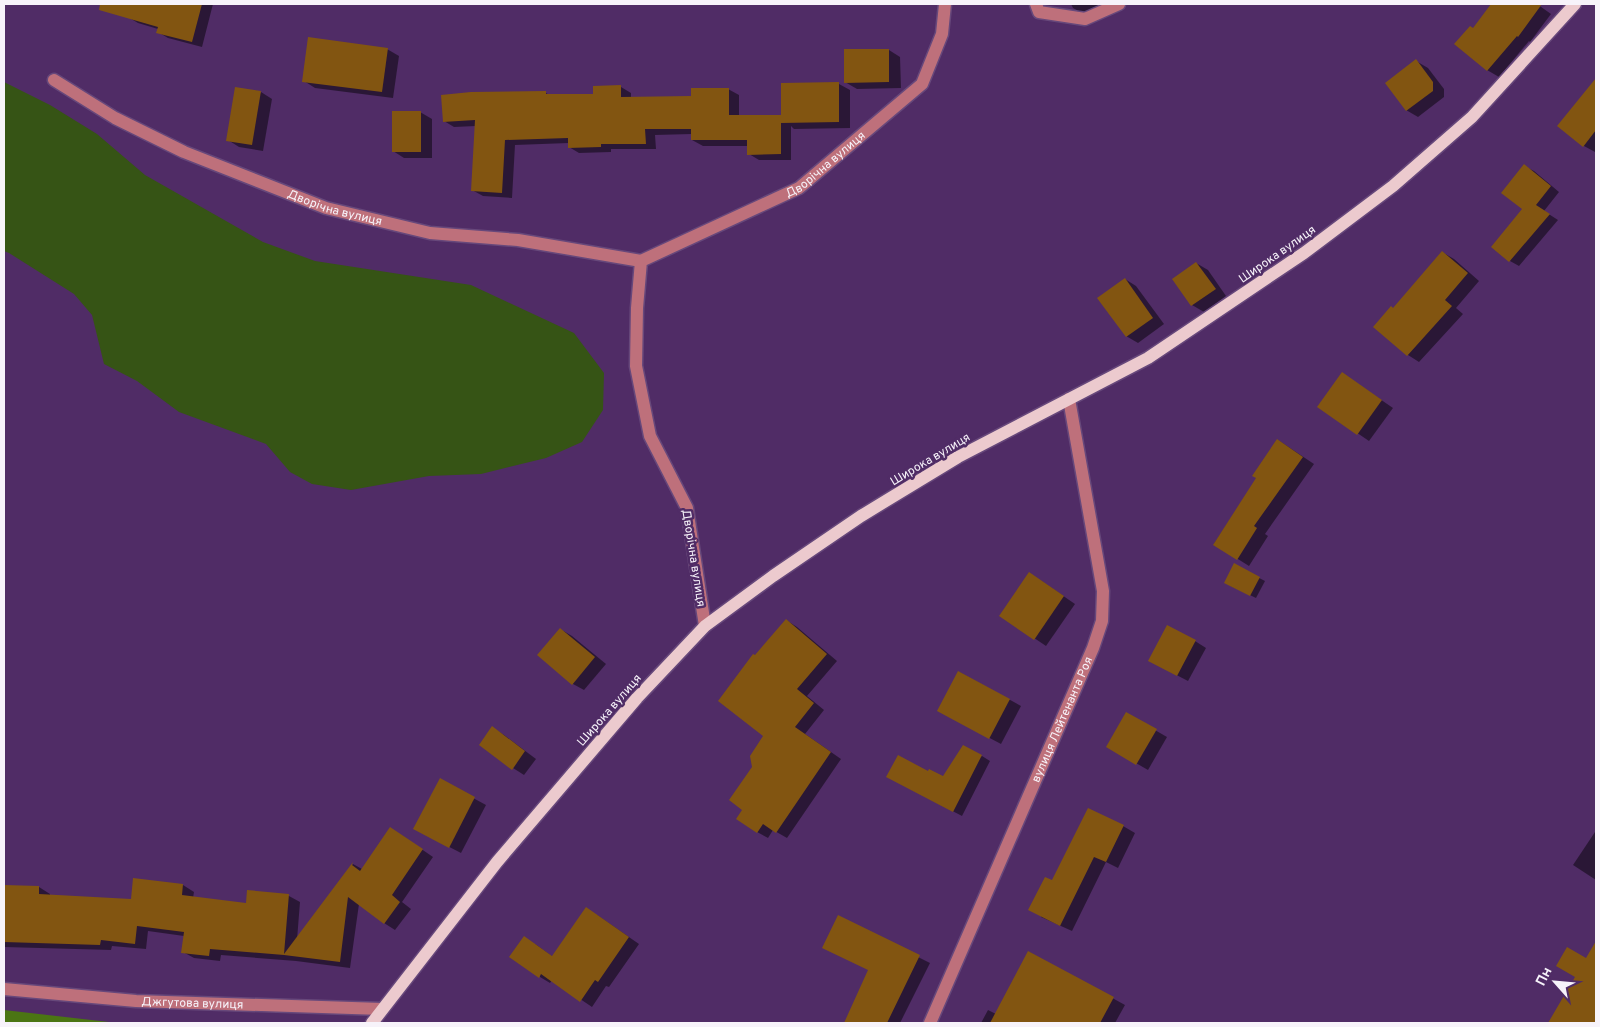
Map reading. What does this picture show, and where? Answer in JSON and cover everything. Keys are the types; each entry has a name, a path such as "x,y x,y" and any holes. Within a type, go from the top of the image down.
{"main road":[{"name":"Широка вулиця","path":"372,1023 497,862 637,698 705,626 773,576 861,516 958,457 1148,358 1304,254 1393,186 1472,117 1575,4"}],"street":[{"name":"Дворічна вулиця","path":"54,80 116,118 184,152 326,208 430,233 518,240 640,261 799,188 922,84 942,34 944,4"},
{"path":"1036,4 1039,12 1085,19 1119,4"},
{"name":"Дворічна вулиця","path":"640,261 636,366 650,436 687,508 705,626"},
{"name":"вулиця Лейтенанта Роя","path":"930,1023 1093,648 1102,621 1103,591 1069,400"},
{"name":"Джгутова вулиця","path":"4,988 136,1001 382,1009"}],"green space":[{"path":"4,82 50,105 97,134 145,175 263,242 315,261 471,285 574,333 604,373 603,410 582,442 546,458 481,474 429,476 351,490 312,484 290,472 266,444 179,412 137,381 104,364 92,315 74,294 4,251"},
{"path":"4,1010 109,1022 116,1023 4,1023"}],"building":[{"path":"100,4 202,4 192,42 156,33 158,27 99,10"},
{"path":"1491,4 1542,4 1518,37 1487,71 1454,44 1470,26 1473,28"},
{"path":"308,37 388,48 382,92 302,82"},
{"path":"844,49 889,49 889,82 844,83"},
{"path":"1416,59 1433,82 1433,91 1406,111 1385,83"},
{"path":"1596,78 1596,130 1583,147 1557,126"},
{"path":"839,82 839,122 781,123 781,83"},
{"path":"621,85 621,97 691,96 691,88 729,88 729,115 781,115 781,154 747,155 747,140 691,140 691,129 645,129 646,144 601,144 601,147 568,148 568,138 505,140 502,193 471,191 475,120 443,122 441,95 471,92 546,91 546,94 593,94 593,86"},
{"path":"235,87 261,91 252,145 226,141"},
{"path":"392,111 421,111 421,152 392,152"},
{"path":"1524,164 1551,186 1536,205 1550,214 1509,262 1491,247 1522,209 1501,193"},
{"path":"1442,251 1468,273 1445,300 1452,306 1407,356 1373,327 1391,306 1393,308"},
{"path":"1196,262 1216,289 1191,306 1172,279"},
{"path":"1125,278 1153,318 1126,337 1097,298"},
{"path":"1342,372 1382,400 1357,435 1317,407"},
{"path":"1277,439 1303,457 1254,526 1257,528 1237,560 1213,545 1256,478 1252,476"},
{"path":"1234,563 1260,577 1250,596 1224,583"},
{"path":"1029,572 1064,596 1034,640 999,616"},
{"path":"786,619 827,654 797,689 814,703 795,727 831,752 776,833 763,824 757,833 736,819 742,810 729,800 752,767 750,756 763,736 718,701 753,654 755,655"},
{"path":"1167,625 1196,640 1177,676 1148,661"},
{"path":"560,628 595,657 572,685 537,655"},
{"path":"958,671 1010,699 989,739 937,711"},
{"path":"1126,712 1157,729 1136,765 1106,747"},
{"path":"492,726 525,751 512,770 479,745"},
{"path":"963,745 982,755 953,812 886,777 898,755 928,771 929,769 943,776"},
{"path":"440,778 475,797 449,848 413,829"},
{"path":"1088,808 1124,825 1106,862 1094,857 1060,926 1028,910 1045,877 1052,880"},
{"path":"390,827 423,849 392,895 400,902 384,924 348,897 340,962 210,949 209,956 181,953 184,932 137,926 135,944 101,940 100,945 4,942 4,885 39,886 39,894 131,899 133,878 183,884 182,895 246,903 247,890 289,894 284,954 353,862 352,865 360,871"},
{"path":"586,907 629,937 598,982 595,980 580,1002 541,974 539,978 509,957 524,936 552,956"},
{"path":"838,915 920,955 887,1023 844,1023 868,970 822,948"},
{"path":"1596,941 1596,1023 1548,1023 1575,977 1556,966 1567,947 1586,958"},
{"path":"1028,951 1114,997 1100,1023 990,1023"}]}
